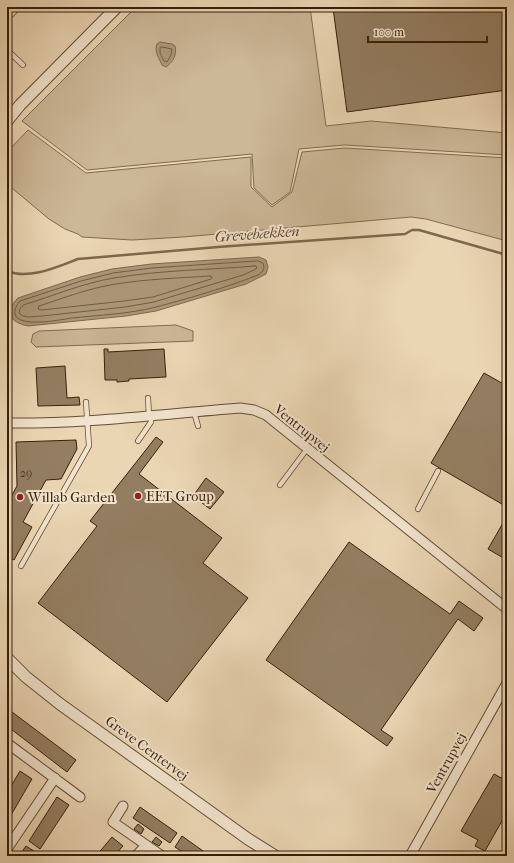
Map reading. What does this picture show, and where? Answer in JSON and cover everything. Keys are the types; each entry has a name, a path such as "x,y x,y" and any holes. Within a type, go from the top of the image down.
{"street":[{"path":"7,121 20,105 117,7"},
{"name":"Ventrupvej","path":"7,423 49,424 88,422 240,408 254,410 266,415 507,609"},
{"name":"Greve Centervej","path":"7,658 26,677 60,704 248,839 275,856"},
{"name":"Ventrupvej","path":"410,856 507,683"},
{"path":"7,743 80,797"},
{"path":"7,849 55,778"},
{"path":"123,806 113,822 162,856"},
{"path":"136,856 146,845"}],"lane":[{"path":"8,18 19,7"},
{"path":"7,50 23,65"},
{"path":"138,441 151,422 148,398"},
{"path":"21,566 89,446 86,402"},
{"path":"194,412 198,426"},
{"path":"280,485 307,449"},
{"path":"418,509 438,471"}],"shaded area":[{"path":"136,7 310,7 326,126 371,121 507,133 507,155 345,145 299,149 290,192 272,205 254,188 252,154 87,170 22,121"},
{"path":"28,130 86,173 251,157 251,187 272,207 292,192 302,152 345,148 507,158 507,241 426,219 411,217 183,237 132,240 82,237 49,219 7,184 7,152"},
{"path":"176,325 193,331 193,341 36,347 31,342 33,334 39,331"}],"water":[{"path":"160,42 175,46 174,58 166,67 162,65 156,52 157,44"},
{"path":"259,257 266,260 268,267 266,274 246,284 156,311 126,316 28,326 16,322 11,316 10,312 18,298 80,277 112,269 151,264"}],"building":[{"path":"507,7 507,90 347,112 333,8"},
{"path":"104,349 108,349 108,352 164,349 166,377 129,379 129,381 117,382 117,380 105,380"},
{"path":"65,366 67,398 79,397 80,405 38,406 36,368"},
{"path":"484,373 507,386 507,507 431,463"},
{"path":"156,437 163,442 139,474 222,538 203,563 248,598 167,702 38,603 97,526 90,521"},
{"path":"76,440 77,449 61,479 46,480 23,522 32,527 14,560 7,556 7,504 17,486 16,442"},
{"path":"206,478 224,492 210,509 193,496"},
{"path":"507,516 507,555 505,559 488,549"},
{"path":"349,542 450,614 459,601 483,618 474,631 458,619 381,730 393,738 387,746 266,660"},
{"path":"8,709 76,760 67,772 7,726"},
{"path":"7,763 11,766 7,772"},
{"path":"20,771 32,779 7,822 7,793"},
{"path":"494,774 507,781 507,812 485,851 475,846 478,840 461,831"},
{"path":"57,797 69,805 40,849 29,841"},
{"path":"140,807 177,833 170,843 133,818"},
{"path":"138,824 144,829 141,834 134,829"},
{"path":"182,836 210,856 188,856 175,847"},
{"path":"112,837 123,846 114,856 96,856"},
{"path":"156,837 162,842 159,846 152,842"},
{"path":"26,846 37,853 36,856 19,856"}],"waterway":[{"name":"Grevebækken","path":"7,271 24,274 34,273 52,269 78,259 218,247 405,234 412,230 419,230 507,255"}],"place":[{"name":"EET Group","path":"138,496"},
{"name":"Willab Garden","path":"20,497"}]}
